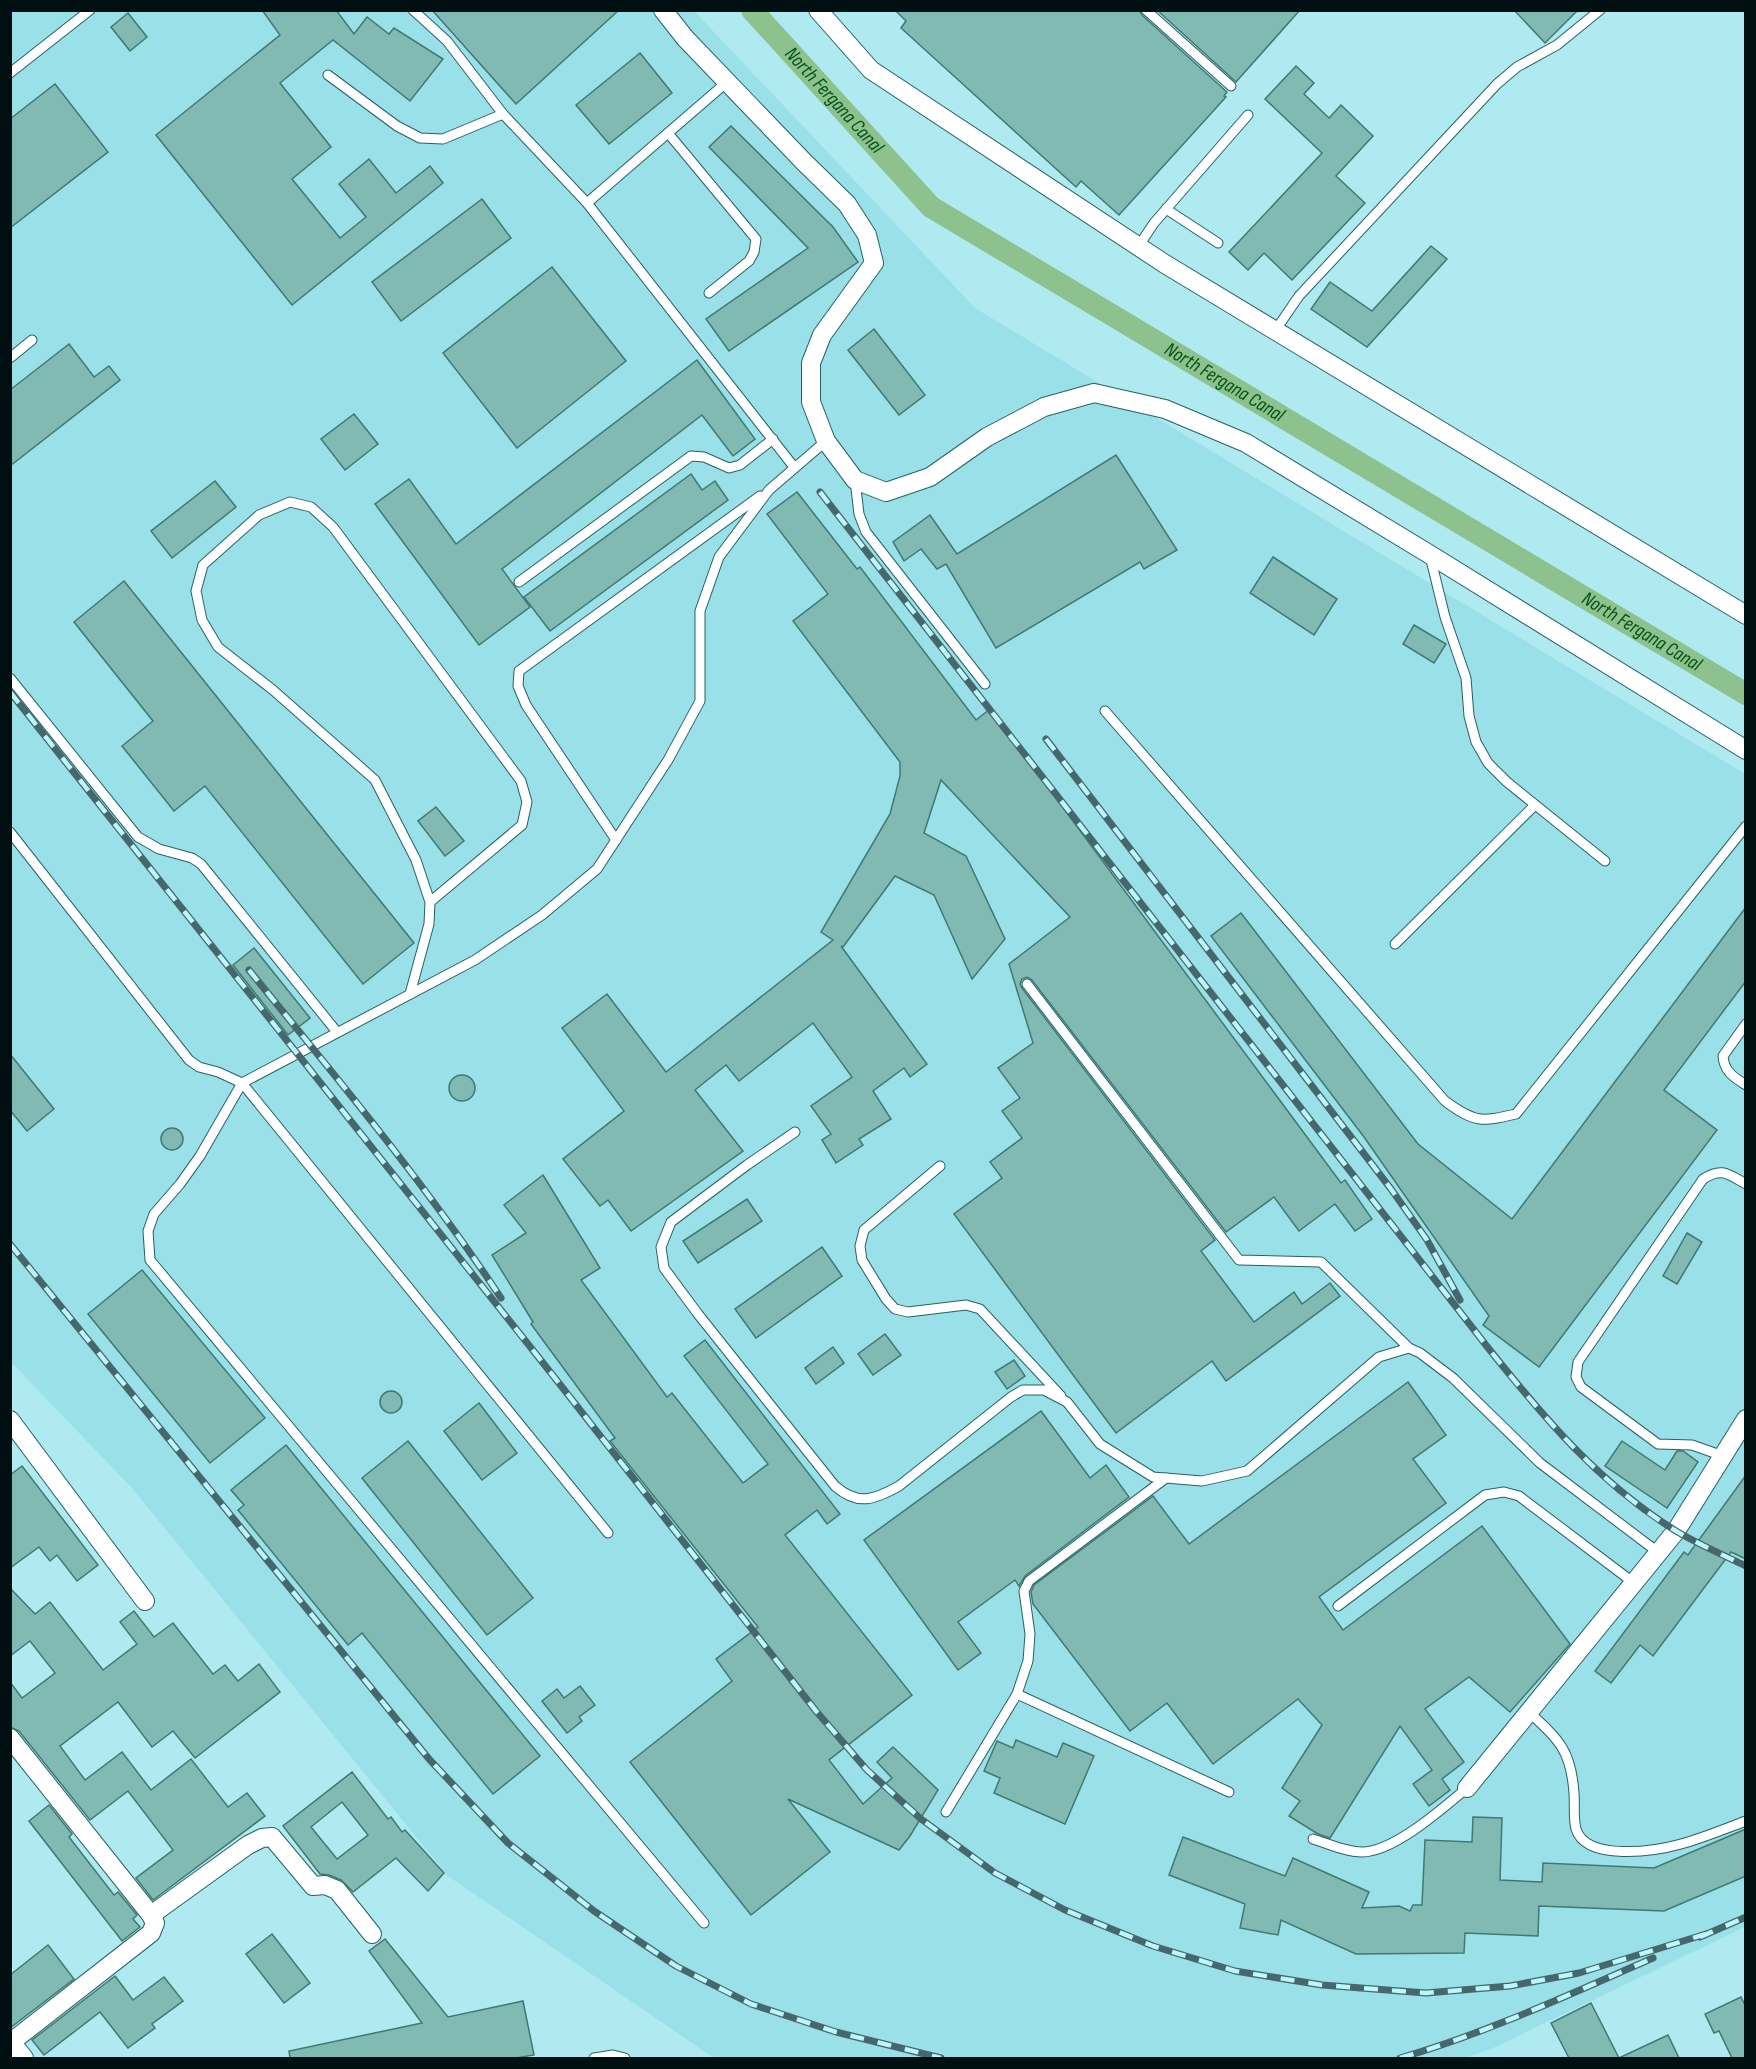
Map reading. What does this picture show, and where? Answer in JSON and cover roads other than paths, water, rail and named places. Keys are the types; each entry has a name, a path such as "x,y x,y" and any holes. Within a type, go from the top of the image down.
{"street":[{"path":"663,10 685,38 847,204 867,235 874,264 822,335 811,363 812,402 826,441 855,480 886,492 930,477 987,437 1044,407 1094,393 1165,409 1246,443 1746,750"},
{"path":"818,10 871,70 1138,247 1746,615"},
{"path":"1467,1788 1676,1531 1746,1419"},
{"path":"10,1420 146,1601"},
{"path":"10,1738 155,1923 151,1933 11,2043 24,2058"},
{"path":"151,1915 248,1845 262,1838 272,1838 313,1886 325,1884 337,1890 372,1934"}],"lane":[{"path":"10,73 90,10"},
{"path":"413,10 447,41 503,114 587,202 794,467"},
{"path":"1146,10 1231,86"},
{"path":"1275,331 1299,296 1497,84 1516,67 1557,45 1600,10"},
{"path":"328,75 397,126 420,138 443,139 503,114"},
{"path":"587,202 727,82"},
{"path":"1138,247 1166,209 1248,115"},
{"path":"668,133 756,239 754,252 749,261 709,293"},
{"path":"1166,209 1218,243"},
{"path":"10,357 32,340"},
{"path":"519,582 691,456 704,457 729,468 740,465 772,440"},
{"path":"616,840 526,705 518,686 519,670 769,489 826,441"},
{"path":"855,480 859,514 866,532 985,684"},
{"path":"704,1923 150,1260 148,1232 154,1214 200,1156 242,1083 475,960 542,915 597,869 668,760 700,700 700,610 719,557 769,489"},
{"path":"410,994 429,924 430,902 416,860 375,780 273,690 218,647 202,620 196,591 203,565 259,515 290,502 311,507 333,527 521,781 527,802 522,825 430,902"},
{"path":"1430,554 1445,617 1466,678 1469,716 1476,742 1488,763 1507,782 1605,861"},
{"path":"10,678 138,837 159,849 192,858 201,864 337,1032"},
{"path":"1105,711 1445,1101 1466,1116 1490,1120 1516,1114 1746,826"},
{"path":"1395,944 1535,804"},
{"path":"10,832 189,1060 199,1067 218,1071 242,1083 608,1533"},
{"path":"1027,984 1239,1260 1321,1262 1409,1348 1420,1353 1453,1378 1540,1463 1659,1553"},
{"path":"1746,1024 1723,1056 1724,1066 1733,1077 1746,1085"},
{"path":"795,1132 671,1222 661,1248 664,1268 835,1486 845,1495 862,1499 879,1497 899,1485 1011,1396 1023,1390 1044,1390 1066,1402"},
{"path":"940,1166 864,1230 860,1246 862,1260 886,1299 896,1309 908,1312 966,1305 980,1309 1066,1402 1100,1444 1153,1477 1202,1481 1247,1471 1379,1357 1409,1348"},
{"path":"1723,1456 1692,1445 1658,1444 1581,1387 1576,1377 1578,1362 1702,1179 1712,1173 1725,1172 1746,1184"},
{"path":"946,1812 1017,1694 1028,1661 1030,1634 1024,1591 1029,1581 1166,1478"},
{"path":"1338,1606 1485,1496 1504,1492 1519,1496 1634,1583"},
{"path":"1017,1694 1229,1792"},
{"path":"1529,1712 1558,1739 1568,1758 1573,1781 1576,1829 1583,1841 1596,1849 1635,1851 1679,1845 1746,1821"},
{"path":"1313,1839 1351,1852 1378,1851 1419,1827 1467,1788"},
{"path":"594,2058 613,2055 625,2058"}],"waterway":[{"name":"North Fergana Canal","path":"752,10 931,207 1746,694"}],"railway":[{"path":"820,492 1489,1349 1552,1425 1598,1471 1648,1512 1684,1536 1746,1566"},
{"path":"10,692 551,1373 816,1711 867,1770 921,1819 995,1873 1065,1910 1153,1946 1235,1971 1322,1985 1426,1993 1510,1986 1579,1973 1706,1934"},
{"path":"1046,739 1391,1189 1427,1240 1460,1300"},
{"path":"249,970 411,1172 501,1298"},
{"path":"10,1244 429,1759 508,1843 594,1911 676,1966 751,2004 836,2032 941,2058"},
{"path":"1700,1937 1746,1917"},
{"path":"1400,2058 1496,2025 1653,1958"}]}
